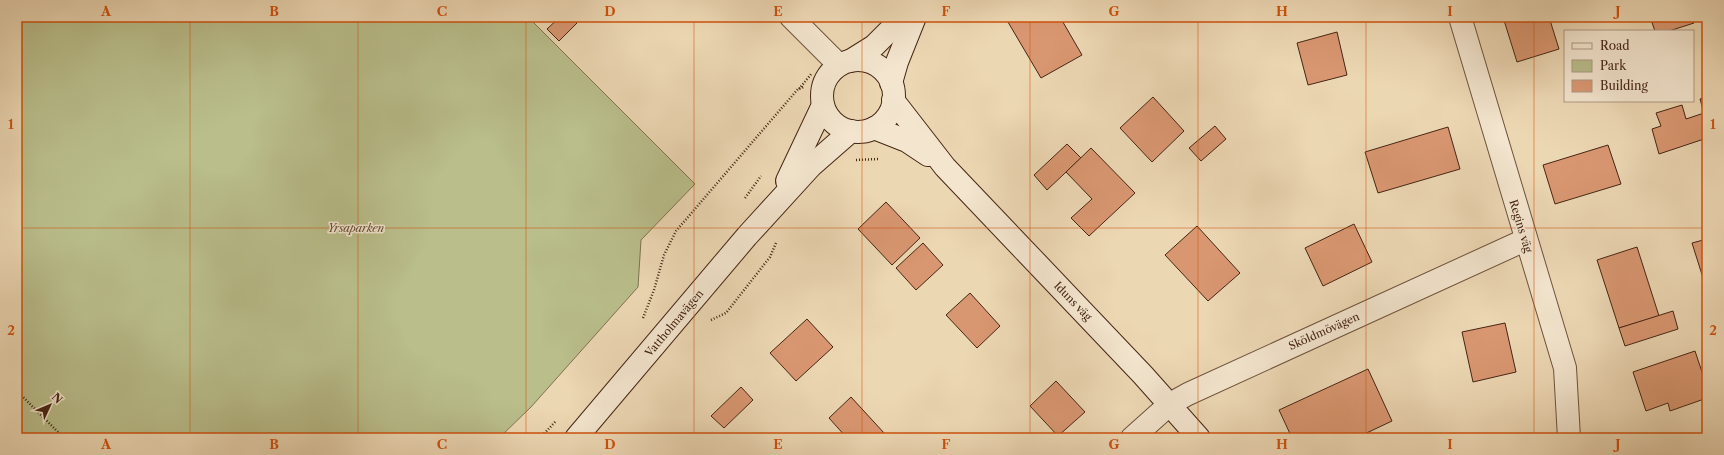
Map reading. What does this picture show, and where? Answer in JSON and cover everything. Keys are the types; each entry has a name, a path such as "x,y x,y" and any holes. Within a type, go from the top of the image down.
{"street":[{"path":"791,17 845,63"},
{"path":"903,17 874,46 845,63 827,78 822,94 823,105 827,114 835,124 851,131 859,132 874,128 884,120 891,111 892,92 897,62 914,17"},
{"name":"Regins väg","path":"1460,17 1525,240 1565,368 1569,438"},
{"path":"845,63 859,60 879,66 886,73 892,92"},
{"name":"Iduns väg","path":"892,92 946,167 1170,404 1199,438"},
{"name":"Vattholmavägen","path":"772,209 800,156 823,105"},
{"name":"Iduns väg","path":"874,128 907,141 946,167"},
{"name":"Vattholmavägen","path":"576,438 772,209 811,166 851,131"},
{"name":"Sköldmövägen","path":"1132,438 1170,404 1235,372 1525,240"}],"path":[{"path":"643,319 654,290 664,255 676,231 798,89"},
{"path":"848,160 879,159"},
{"path":"17,391 64,438"},
{"path":"540,438 559,416"}],"green space":[{"name":"Yrsaparken","path":"17,17 528,17 695,184 641,240 638,287 531,407 499,438 17,438"}],"building":[{"path":"560,17 570,17 577,23 559,41 547,29"},
{"path":"1005,17 1060,17 1082,55 1041,78"},
{"path":"1503,17 1549,17 1559,49 1517,62"},
{"path":"1650,17 1692,17 1694,23 1672,30 1655,30"},
{"path":"1337,32 1347,75 1308,85 1297,43"},
{"path":"1153,97 1184,131 1152,162 1120,128"},
{"path":"1707,97 1707,138 1659,154 1652,129 1661,126 1656,113 1682,105 1686,119 1704,113 1700,99"},
{"path":"1215,126 1226,139 1201,161 1189,148"},
{"path":"1448,127 1460,169 1378,193 1365,152"},
{"path":"1067,144 1081,158 1047,190 1034,175"},
{"path":"1608,145 1621,184 1555,204 1543,165"},
{"path":"1091,148 1135,193 1089,236 1071,218 1092,199 1066,172"},
{"path":"886,202 920,238 892,265 858,229"},
{"path":"1354,224 1372,262 1323,286 1305,248"},
{"path":"1197,226 1240,273 1208,301 1165,255"},
{"path":"1707,239 1707,281 1704,281 1692,243"},
{"path":"923,243 943,265 916,290 896,268"},
{"path":"1637,247 1659,316 1619,328 1597,260"},
{"path":"970,293 1000,326 977,348 946,315"},
{"path":"1673,311 1678,329 1625,346 1619,328"},
{"path":"807,319 833,347 796,381 770,353"},
{"path":"1505,323 1516,372 1473,382 1462,332"},
{"path":"1695,351 1707,387 1707,398 1670,411 1668,403 1646,411 1633,372"},
{"path":"1368,369 1392,421 1356,438 1292,438 1279,410"},
{"path":"1056,381 1085,412 1058,436 1030,406"},
{"path":"741,387 753,400 724,428 711,416"},
{"path":"851,397 885,434 881,438 847,438 829,418"}]}
